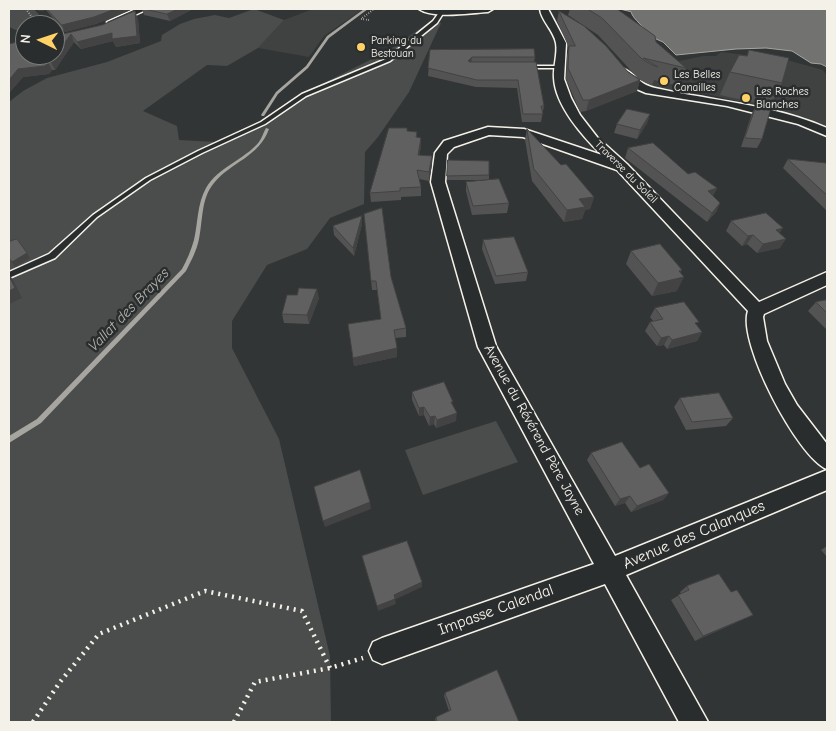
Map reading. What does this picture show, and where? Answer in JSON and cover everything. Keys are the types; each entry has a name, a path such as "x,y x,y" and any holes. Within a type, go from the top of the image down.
{"street":[{"path":"101,26 143,9"},
{"path":"424,9 442,12 488,9"},
{"path":"542,9 559,16"},
{"name":"Traverse du Soleil","path":"542,9 561,44 558,67 559,80 565,98 575,116 593,140 622,167 757,310"},
{"path":"612,58 619,70 642,89 727,103 802,121 827,132"},
{"name":"Avenue du Révérend Père Jayne","path":"610,570 486,347 438,182 441,153 449,144 488,131 504,130 524,133 622,167"},
{"path":"827,278 757,310 753,320 754,330 780,394 811,440 827,459"},
{"name":"Avenue des Calanques","path":"694,722 610,570 827,480"},
{"name":"Impasse Calendal","path":"382,651 610,570"}],"lane":[{"path":"9,275 52,256 95,216 148,179 200,152 263,123 304,95 388,60 436,22 442,12"},
{"path":"520,67 558,67"}],"path":[{"path":"369,20 361,19 374,9"},
{"path":"32,722 60,682 99,634 205,591 302,611 330,668"},
{"path":"234,722 255,682 330,668 382,651"}],"shaded area":[{"path":"9,9 34,9 39,15 15,15 15,30 9,27"},
{"path":"254,9 284,20 258,48 227,66 207,65 143,111 177,126 179,140 216,142 260,122 302,94 388,51 431,21 441,23 409,92 378,137 365,152 364,204 330,218 307,249 267,265 232,321 232,348 279,439 330,656 331,722 9,722 9,102 23,91 47,78 107,62 161,41 162,35 180,24 215,15 229,18"},
{"path":"313,9 363,9 324,36 309,57 258,48 284,20"},
{"path":"620,9 827,9 827,67 811,63 792,51 766,48 676,55 663,42 647,35 644,28 631,12"},
{"path":"721,52 787,60 823,70 827,76 827,127 804,117 707,94 690,94 686,90 664,90 645,85 625,70 703,56 716,56"},
{"path":"496,421 518,462 423,495 405,450"}],"building":[{"path":"47,9 115,9 94,17 65,24 65,15 53,15"},
{"path":"145,9 178,9 167,14"},
{"path":"588,9 617,9 655,36 656,42 686,68 643,58 658,67 642,59 602,18"},
{"path":"135,11 137,36 112,39 112,33 77,42 71,34 65,42 65,34 102,25"},
{"path":"559,11 584,26 606,46 628,72 640,80 589,100 583,100 568,68 569,46 575,46"},
{"path":"15,42 15,65 46,65 18,69 9,80 9,44"},
{"path":"534,49 535,57 472,57 468,61 536,62 544,106 541,106 543,114 523,114 518,80 477,80 428,68 430,50"},
{"path":"749,50 789,58 782,83 730,72 739,55 747,56"},
{"path":"757,104 771,108 762,139 745,138"},
{"path":"627,109 650,114 640,130 617,124"},
{"path":"389,128 407,128 407,131 417,132 416,137 421,138 418,155 432,156 429,172 417,170 421,187 400,188 400,191 370,193"},
{"path":"527,129 561,165 566,164 594,197 579,199 585,207 567,210 534,169"},
{"path":"653,143 688,174 695,172 717,188 708,191 720,203 712,213 628,148"},
{"path":"788,159 826,163 827,195"},
{"path":"448,160 489,161 489,175 447,176"},
{"path":"499,179 509,203 473,206 466,182"},
{"path":"382,208 391,277 406,328 394,330 397,348 353,358 348,324 381,319 376,281 371,281 364,214"},
{"path":"766,213 783,228 776,230 786,239 763,244 753,235 748,236 731,221"},
{"path":"362,216 353,248 333,226"},
{"path":"514,237 528,272 496,276 483,240"},
{"path":"17,239 27,253 12,262 9,258 9,242"},
{"path":"660,244 682,270 679,271 684,277 658,283 631,251"},
{"path":"9,276 15,288 9,291"},
{"path":"299,288 317,289 307,315 282,314 287,295 297,295"},
{"path":"827,300 827,313 816,302"},
{"path":"684,302 699,322 695,323 702,332 672,340 669,336 661,338 650,322 663,319 655,308"},
{"path":"444,382 457,413 437,420 435,416 430,417 424,407 419,408 412,392"},
{"path":"719,393 733,418 692,422 680,398"},
{"path":"622,442 640,468 649,464 669,493 637,506 630,496 620,499 591,453"},
{"path":"360,470 370,502 323,521 314,487"},
{"path":"407,541 422,582 394,595 395,599 377,606 362,556"},
{"path":"719,574 731,592 737,590 753,615 703,636 678,595 689,590 687,586"},
{"path":"497,670 519,722 437,722 436,717 451,710 445,693"}],"waterway":[{"name":"Vallat des Brayes","path":"263,115 277,93 307,67 328,37 366,9"},
{"name":"Vallat des Brayes","path":"9,440 39,421 184,270 196,242 203,202 208,188 218,176 259,145 267,129"}],"place":[{"name":"Parking du Bestouan","path":"361,47"},
{"name":"Les Belles Canailles","path":"664,81"},
{"name":"Les Roches Blanches","path":"746,98"}]}
